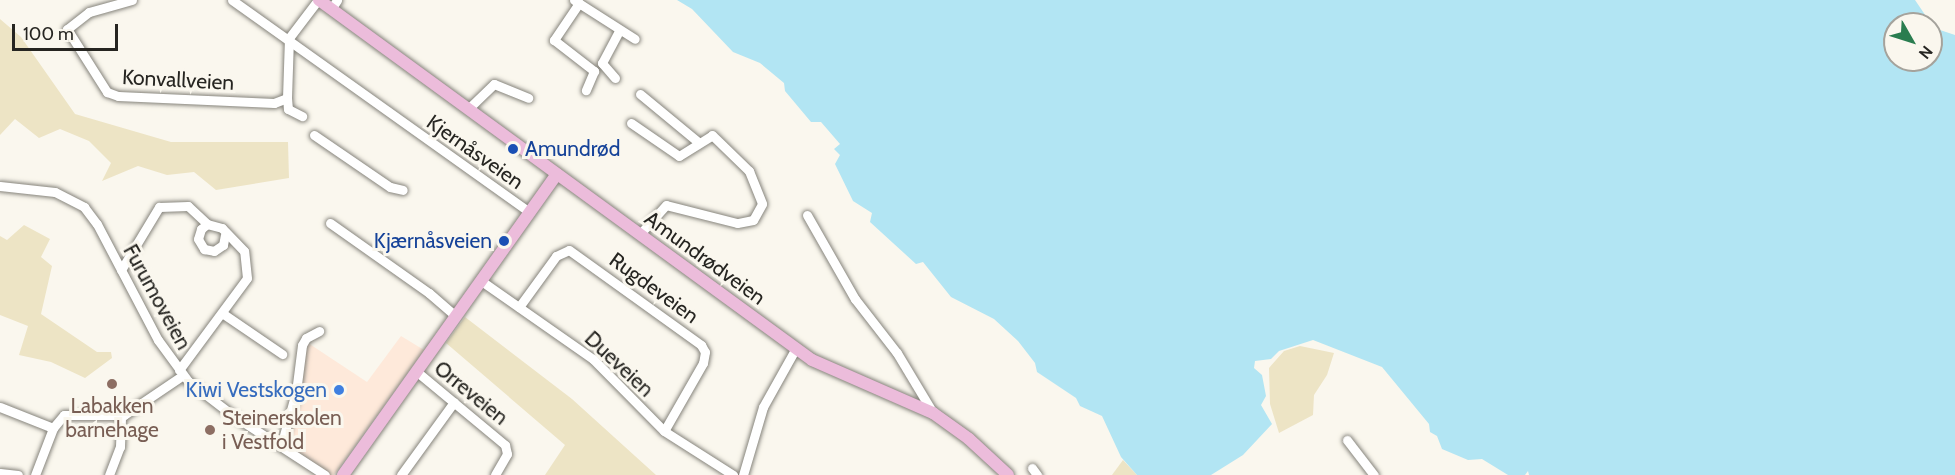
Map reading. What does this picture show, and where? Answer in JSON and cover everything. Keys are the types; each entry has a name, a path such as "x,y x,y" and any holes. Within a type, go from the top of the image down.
{"main road":[{"name":"Amundrødveien","path":"319,0 334,4 468,109 796,348 837,374 933,413 968,437 1008,475"},
{"name":"Kjernåsveien","path":"343,475 480,280 558,174"}],"street":[{"name":"Konvallveien","path":"132,0 89,12 67,29 110,94 274,103 287,98"},
{"path":"232,0 289,38"},
{"path":"302,116 288,109 289,38 319,0"},
{"path":"586,90 594,71 554,40 577,2 635,39"},
{"path":"615,78 602,63 619,30"},
{"name":"Kjernåsveien","path":"289,38 400,122 529,212"},
{"path":"468,109 494,84 528,98"},
{"path":"640,94 698,142"},
{"path":"631,123 679,156 712,135 749,171 762,204 760,212 753,220 737,223 666,205 640,234"},
{"path":"314,135 390,187 403,190"},
{"name":"Furumoveien","path":"0,186 55,192 77,201 98,224 158,340 181,373 207,398 325,475"},
{"path":"35,475 58,419 69,414 121,416 143,405 181,373 248,272 244,251 225,235 219,225 207,224 188,206 159,207 122,270"},
{"name":"Amundrødveien","path":"807,214 855,299 897,353 933,408 933,413"},
{"path":"330,223 429,293 455,316"},
{"path":"207,224 198,236 204,249 219,249 225,235"},
{"name":"Rugdeveien","path":"519,308 556,256 569,250 701,345 705,352 703,363 664,431"},
{"name":"Dueveien","path":"480,280 593,359 664,431 733,475"},
{"path":"222,313 282,354"},
{"path":"281,446 296,392 302,345 306,338 320,331"},
{"path":"743,475 763,407 796,348"},
{"name":"Orreveien","path":"416,371 505,445 507,454 495,475"},
{"path":"401,475 454,402"},
{"path":"0,407 53,428"},
{"path":"108,475 120,447 121,416"},
{"path":"1347,440 1374,475"},
{"path":"0,473 18,475"}],"shaded area":[{"path":"0,19 21,37 75,114 171,142 288,142 289,178 216,190 194,172 167,175 138,166 102,181 111,163 89,141 60,129 39,138 15,119 0,135"},
{"path":"24,225 50,239 41,257 52,266 41,314 97,352 111,352 112,358 85,378 51,362 19,355 28,326 0,315 0,236 7,240"},
{"path":"465,317 572,399 656,475 545,475 565,445 446,343"},
{"path":"401,336 424,350 334,475 328,475 284,444 302,339 367,382"},
{"path":"1300,346 1334,353 1327,375 1314,395 1313,415 1279,433 1270,404 1269,368 1284,351"},
{"path":"1123,460 1137,475 1112,475"}],"water":[{"path":"677,0 1915,0 1923,12 1883,12 1883,72 1943,72 1943,31 1955,35 1955,475 1529,475 1528,471 1525,475 1508,475 1482,459 1468,460 1442,449 1437,436 1430,432 1429,424 1382,367 1313,340 1279,351 1271,359 1255,361 1254,368 1262,375 1266,396 1261,405 1272,424 1243,455 1211,475 1137,475 1121,457 1102,416 1080,406 1076,398 1037,372 1035,363 1018,341 994,319 951,297 923,262 916,264 870,222 872,213 853,201 835,164 840,155 834,149 840,144 821,122 811,122 785,91 784,83 760,63 733,52 692,9"}],"place":[{"name":"Amundrød","path":"513,149"},
{"name":"Kjærnåsveien","path":"504,241"},
{"name":"Labakken barnehage","path":"112,384"},
{"name":"Kiwi Vestskogen","path":"339,390"},
{"name":"Steinerskolen i Vestfold","path":"210,430"}]}
